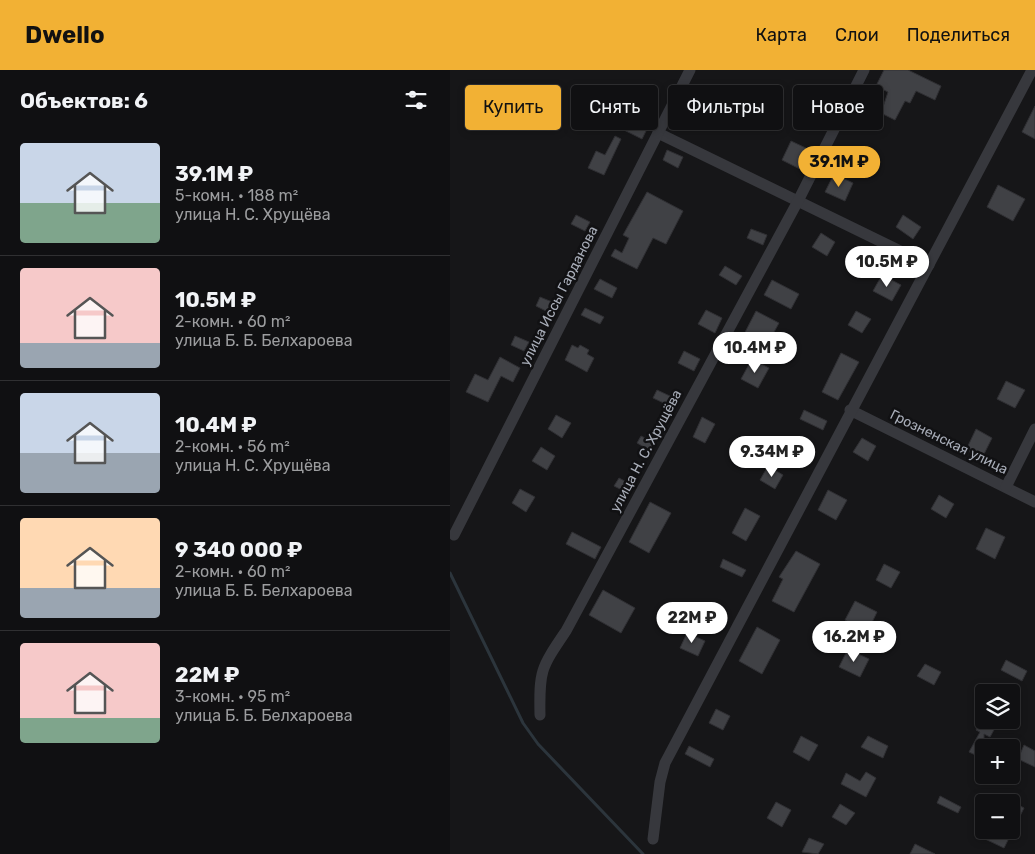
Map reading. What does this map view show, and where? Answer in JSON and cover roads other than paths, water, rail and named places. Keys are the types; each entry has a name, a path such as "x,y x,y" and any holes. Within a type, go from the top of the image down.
{"street":[{"name":"улица Иссы Гарданова","path":"454,535 690,70"},
{"name":"улица Н. С. Хрущёва","path":"540,715 539,680 548,656 566,631 798,202 864,70"},
{"path":"653,839 664,763 1032,70"},
{"path":"658,133 929,266"},
{"name":"Грозненская улица","path":"850,410 1035,502"},
{"path":"1006,487 1035,429"}],"waterway":[{"path":"450,573 523,723 538,744 643,854"}]}
